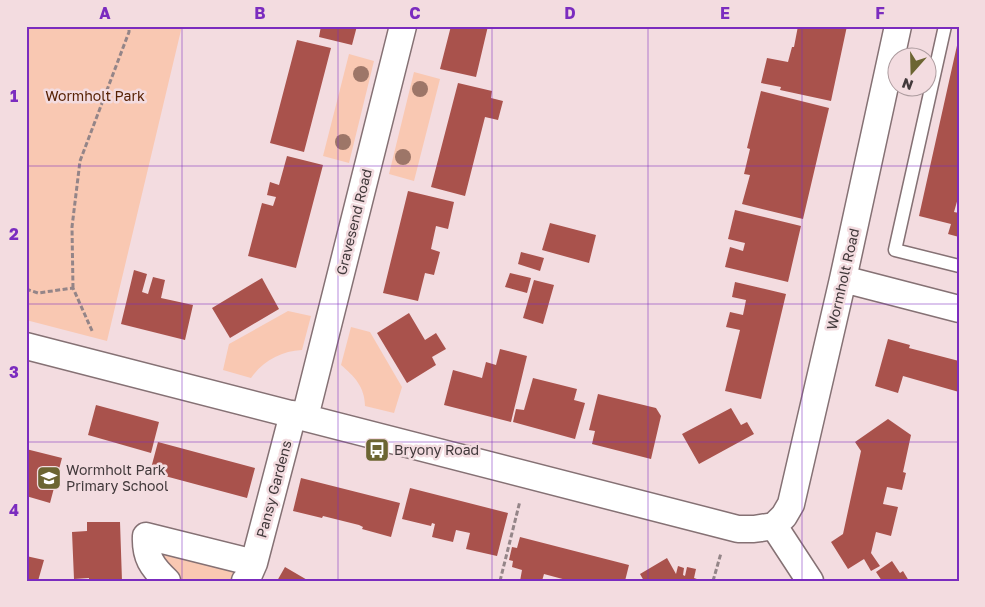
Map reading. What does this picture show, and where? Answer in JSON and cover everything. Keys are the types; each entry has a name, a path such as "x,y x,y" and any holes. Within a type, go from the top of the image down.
{"street":[{"name":"Gravesend Road","path":"299,416 403,26"},
{"name":"Wormholt Road","path":"774,526 784,516 791,504 843,279 898,26"},
{"path":"843,279 959,309"},
{"path":"26,346 738,529 774,526 810,581"},
{"name":"Pansy Gardens","path":"167,581 149,560 145,547 146,536 250,572 299,416"}],"lane":[{"path":"945,26 895,250 959,266"}],"path":[{"path":"96,338 73,288 72,227 80,161 130,32 129,26"},
{"path":"26,289 38,293 73,288"},
{"path":"500,581 526,474"}],"green space":[{"name":"Wormholt Park","path":"26,26 182,26 107,341 26,320"},
{"path":"349,54 374,61 349,163 323,156"},
{"path":"414,72 440,79 414,181 389,174"},
{"path":"288,311 311,316 302,350 287,352 273,358 251,378 223,370 229,344"},
{"path":"351,327 370,332 402,387 394,413 365,406 365,399 358,382 341,365"},
{"path":"156,552 237,565 234,581 178,581"}],"building":[{"path":"321,26 357,26 352,45 319,37"},
{"path":"451,26 488,26 476,77 440,69"},
{"path":"798,26 847,26 831,101 780,90 781,87 761,83 767,58 788,62 792,47 794,47"},
{"path":"297,40 331,48 304,152 270,143"},
{"path":"958,41 959,198 954,212 959,213 959,237 948,234 951,224 919,216"},
{"path":"458,83 492,91 491,98 503,101 498,120 485,117 465,196 431,187"},
{"path":"761,91 829,108 803,219 742,204 750,175 744,174 750,149 747,148"},
{"path":"287,156 323,165 296,268 248,256 262,203 273,206 276,197 267,195 270,182 279,185"},
{"path":"408,191 454,202 448,229 436,226 431,249 440,252 434,275 425,273 418,301 383,293"},
{"path":"735,210 801,226 788,282 725,267 730,247 743,251 745,243 728,239"},
{"path":"550,223 596,235 589,263 542,250"},
{"path":"521,252 544,258 540,271 518,264"},
{"path":"134,270 147,274 142,292 148,294 153,277 165,280 161,298 193,305 185,340 121,324"},
{"path":"510,273 531,278 527,293 505,287"},
{"path":"262,278 279,309 230,338 212,308"},
{"path":"534,280 554,285 543,324 523,318"},
{"path":"735,282 786,294 761,399 725,391 740,330 726,327 730,312 743,315 746,300 732,297"},
{"path":"409,313 425,340 436,333 446,349 432,357 436,365 407,383 377,333"},
{"path":"888,339 910,345 909,348 959,361 959,392 903,376 898,393 875,386"},
{"path":"500,349 527,356 511,422 444,405 453,370 482,378 486,362 496,365"},
{"path":"533,378 577,389 574,400 585,403 575,439 513,422 516,409 524,410"},
{"path":"598,394 656,408 661,416 651,459 592,444 595,431 589,430"},
{"path":"96,405 159,422 151,453 88,435"},
{"path":"731,408 741,425 747,422 754,434 699,464 682,434"},
{"path":"888,419 911,435 903,472 906,473 902,490 887,487 883,504 898,507 891,536 876,532 871,553 880,566 871,571 864,559 848,569 831,542 843,534 861,451 855,442"},
{"path":"158,442 255,468 247,498 150,472"},
{"path":"26,449 62,458 50,503 26,496"},
{"path":"301,478 400,503 391,537 362,529 363,527 359,525 293,511"},
{"path":"410,488 508,513 497,556 466,549 470,533 456,530 453,542 432,537 435,524 432,523 431,526 402,519"},
{"path":"87,522 120,522 122,581 89,581 89,578 74,579 72,532 87,531"},
{"path":"520,537 629,565 625,581 570,581 544,574 542,581 520,581 522,570 512,567 513,561 509,560 512,547 517,548"},
{"path":"26,556 44,560 38,581 26,581"},
{"path":"667,558 676,574 678,566 684,568 683,575 685,576 687,567 696,569 694,578 703,581 644,581 640,574"},
{"path":"892,561 900,573 903,571 909,581 882,581 876,572"},
{"path":"285,567 309,581 277,581"}],"place":[{"name":"Bryony Road","path":"377,450"},
{"name":"Wormholt Park Primary School","path":"49,478"}]}
